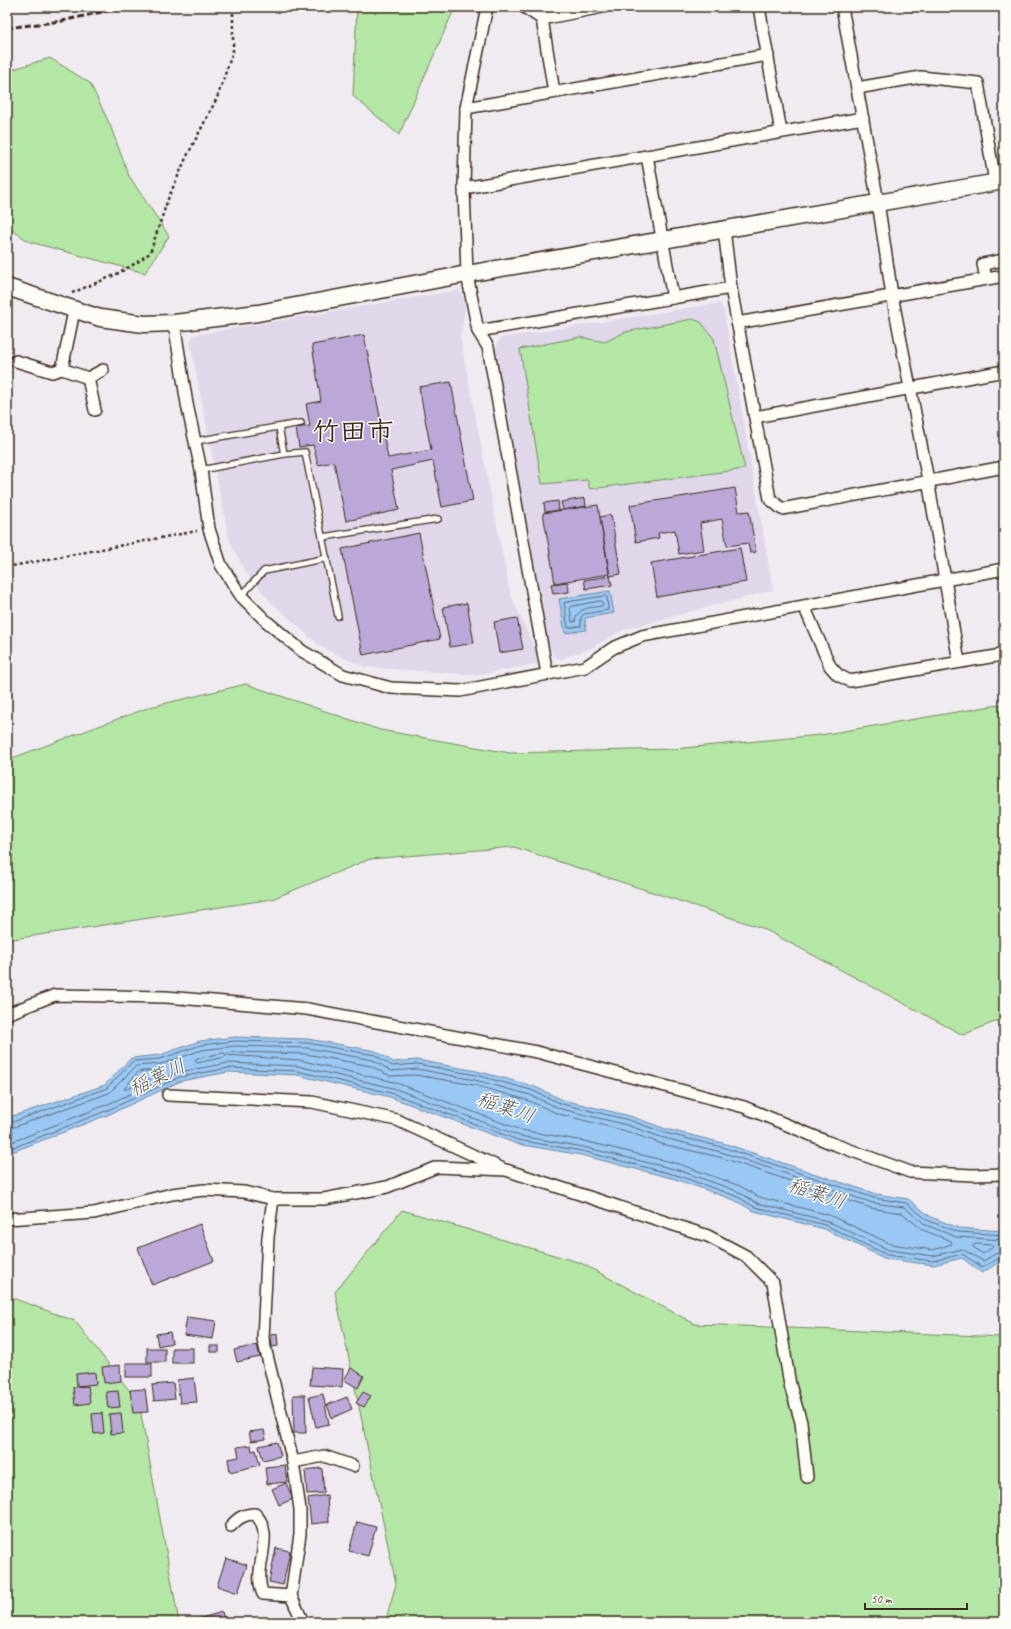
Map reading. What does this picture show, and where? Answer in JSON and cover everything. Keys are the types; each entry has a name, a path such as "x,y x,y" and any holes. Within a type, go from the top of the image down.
{"street":[{"path":"487,7 466,108 464,188 467,274 478,331 488,347 547,674"},
{"path":"524,7 542,19 603,7"},
{"path":"759,7 780,132"},
{"path":"842,7 878,202 892,295 928,480 959,662"},
{"path":"542,19 554,92"},
{"path":"466,108 768,55"},
{"path":"7,288 100,318 129,322 174,323 258,313 467,274 1000,181 978,83 921,78 857,88"},
{"path":"464,188 863,118"},
{"path":"647,156 673,298"},
{"path":"724,229 731,288 770,499 782,509 1004,466"},
{"path":"986,279 983,264 1004,260"},
{"path":"737,323 1004,276"},
{"path":"478,331 731,288"},
{"path":"62,369 67,308"},
{"path":"174,323 196,441 210,529 220,565 241,596 266,621 302,651 343,675 391,688 460,691 585,667 613,648 642,636 1004,569"},
{"path":"16,360 52,372 62,369 88,378 103,370"},
{"path":"755,418 1004,371"},
{"path":"88,378 95,410"},
{"path":"804,606 830,666 838,675 850,681 996,656 1004,652"},
{"path":"7,1014 56,995 166,997 218,1000 307,1009 537,1052 737,1105 828,1142 910,1172 973,1175 1004,1174"},
{"path":"168,1095 312,1102 397,1120 506,1170 708,1236 746,1256 773,1283 790,1385 801,1422 807,1477"},
{"path":"7,1219 94,1213 172,1194 204,1190 244,1192 273,1199 324,1199 387,1187 437,1167 506,1170"},
{"path":"273,1199 268,1237 263,1339 293,1462 300,1509 300,1534 291,1596 303,1622"},
{"path":"293,1462 324,1456 353,1466"},
{"path":"231,1526 237,1519 246,1514 254,1514 261,1519 265,1531 259,1585 263,1594 291,1596"}],"lane":[{"path":"196,441 301,423"},
{"path":"279,427 284,454"},
{"path":"201,470 284,454 306,452 338,616"},
{"path":"322,537 438,519"},
{"path":"241,596 264,571 327,558"}],"path":[{"path":"67,308 66,295 115,275 150,253 168,199 186,158 217,98 233,51 233,8"},
{"path":"7,566 210,529"}],"shaded area":[{"path":"459,290 466,302 460,338 510,593 541,663 477,675 364,667 321,647 270,601 244,570 229,539 190,343 194,335"},
{"path":"719,303 724,311 773,590 625,629 589,649 561,659 555,657 549,646 494,351 501,338"}],"green space":[{"path":"357,7 455,7 399,135 353,96"},
{"path":"50,58 90,83 110,125 129,176 169,236 145,273 30,242 7,227 7,71"},
{"path":"692,319 701,322 714,339 745,469 590,489 587,480 542,484 520,349 580,337 605,342 625,332"},
{"path":"246,684 380,730 510,753 673,749 820,735 1004,704 1004,1018 963,1035 762,928 514,847 370,859 272,899 7,940 7,760 150,707"},
{"path":"402,1210 581,1263 695,1324 1004,1337 1004,1622 385,1622 396,1584 335,1292"},
{"path":"7,1296 75,1321 139,1403 179,1622 7,1622"}],"water":[{"path":"610,591 614,613 585,618 586,630 565,633 559,599"},
{"name":"稲葉川","path":"235,1037 308,1039 376,1051 393,1062 417,1060 477,1071 533,1086 563,1100 630,1116 666,1129 723,1143 876,1194 908,1199 931,1217 959,1228 1004,1231 1004,1259 982,1273 962,1258 934,1265 886,1259 824,1229 754,1211 734,1200 675,1179 581,1155 517,1144 390,1097 297,1075 229,1072 181,1081 110,1114 7,1154 7,1118 105,1085 131,1058 160,1055 200,1041"}],"building":[{"path":"364,335 388,458 431,450 419,387 451,382 473,501 442,507 433,461 391,470 399,510 346,521 334,462 318,465 313,445 299,447 296,428 310,426 306,404 321,401 312,345"},
{"path":"735,488 739,512 749,511 756,552 750,553 748,543 727,546 722,519 700,523 704,550 679,554 675,530 658,533 659,538 636,542 630,505"},
{"path":"585,498 586,506 563,510 561,502"},
{"path":"558,501 559,510 545,512 544,503"},
{"path":"598,505 609,574 555,583 543,513"},
{"path":"611,515 621,574 610,576 600,517"},
{"path":"419,533 440,639 363,655 342,549"},
{"path":"740,548 746,582 657,597 651,563"},
{"path":"610,576 612,585 586,589 584,580"},
{"path":"568,582 569,592 553,594 551,584"},
{"path":"467,603 474,643 450,647 443,607"},
{"path":"517,618 523,649 499,653 494,622"},
{"path":"200,1224 214,1261 152,1285 138,1248"},
{"path":"187,1317 216,1321 213,1339 184,1335"},
{"path":"170,1332 172,1343 158,1346 156,1334"},
{"path":"277,1334 278,1346 272,1347 271,1335"},
{"path":"257,1345 260,1357 237,1362 234,1350"},
{"path":"210,1346 219,1346 219,1352 210,1352"},
{"path":"147,1348 165,1348 165,1362 147,1362"},
{"path":"172,1348 193,1348 193,1363 172,1363"},
{"path":"126,1363 152,1363 152,1377 126,1377"},
{"path":"120,1365 121,1381 104,1383 102,1367"},
{"path":"312,1367 343,1369 342,1387 310,1385"},
{"path":"351,1368 364,1376 358,1388 344,1380"},
{"path":"95,1372 96,1384 77,1386 76,1374"},
{"path":"194,1378 197,1402 180,1403 177,1380"},
{"path":"173,1383 175,1399 154,1401 152,1385"},
{"path":"88,1386 90,1403 75,1405 73,1387"},
{"path":"145,1389 148,1412 133,1413 130,1390"},
{"path":"118,1391 120,1407 108,1408 106,1392"},
{"path":"363,1392 371,1396 364,1407 356,1403"},
{"path":"323,1394 329,1424 316,1427 309,1397"},
{"path":"293,1395 305,1395 306,1433 294,1433"},
{"path":"347,1397 352,1409 332,1418 327,1405"},
{"path":"102,1413 104,1433 94,1434 92,1414"},
{"path":"121,1413 123,1433 111,1434 109,1414"},
{"path":"264,1430 266,1439 251,1441 249,1432"},
{"path":"277,1442 281,1456 263,1460 259,1446"},
{"path":"251,1445 252,1451 256,1450 260,1465 230,1472 228,1459 239,1457 237,1447"},
{"path":"285,1465 287,1482 267,1484 265,1467"},
{"path":"322,1468 324,1493 307,1494 305,1470"},
{"path":"286,1483 293,1499 279,1505 272,1489"},
{"path":"327,1495 329,1522 311,1524 308,1498"},
{"path":"357,1522 376,1527 368,1556 349,1551"},
{"path":"276,1548 290,1551 283,1585 269,1582"},
{"path":"226,1558 247,1565 238,1593 217,1586"},
{"path":"222,1612 225,1622 191,1622 191,1621"}],"railway":[{"path":"7,28 62,21 124,7"}],"district":[{"name":"竹田市","path":"353,431"}]}
